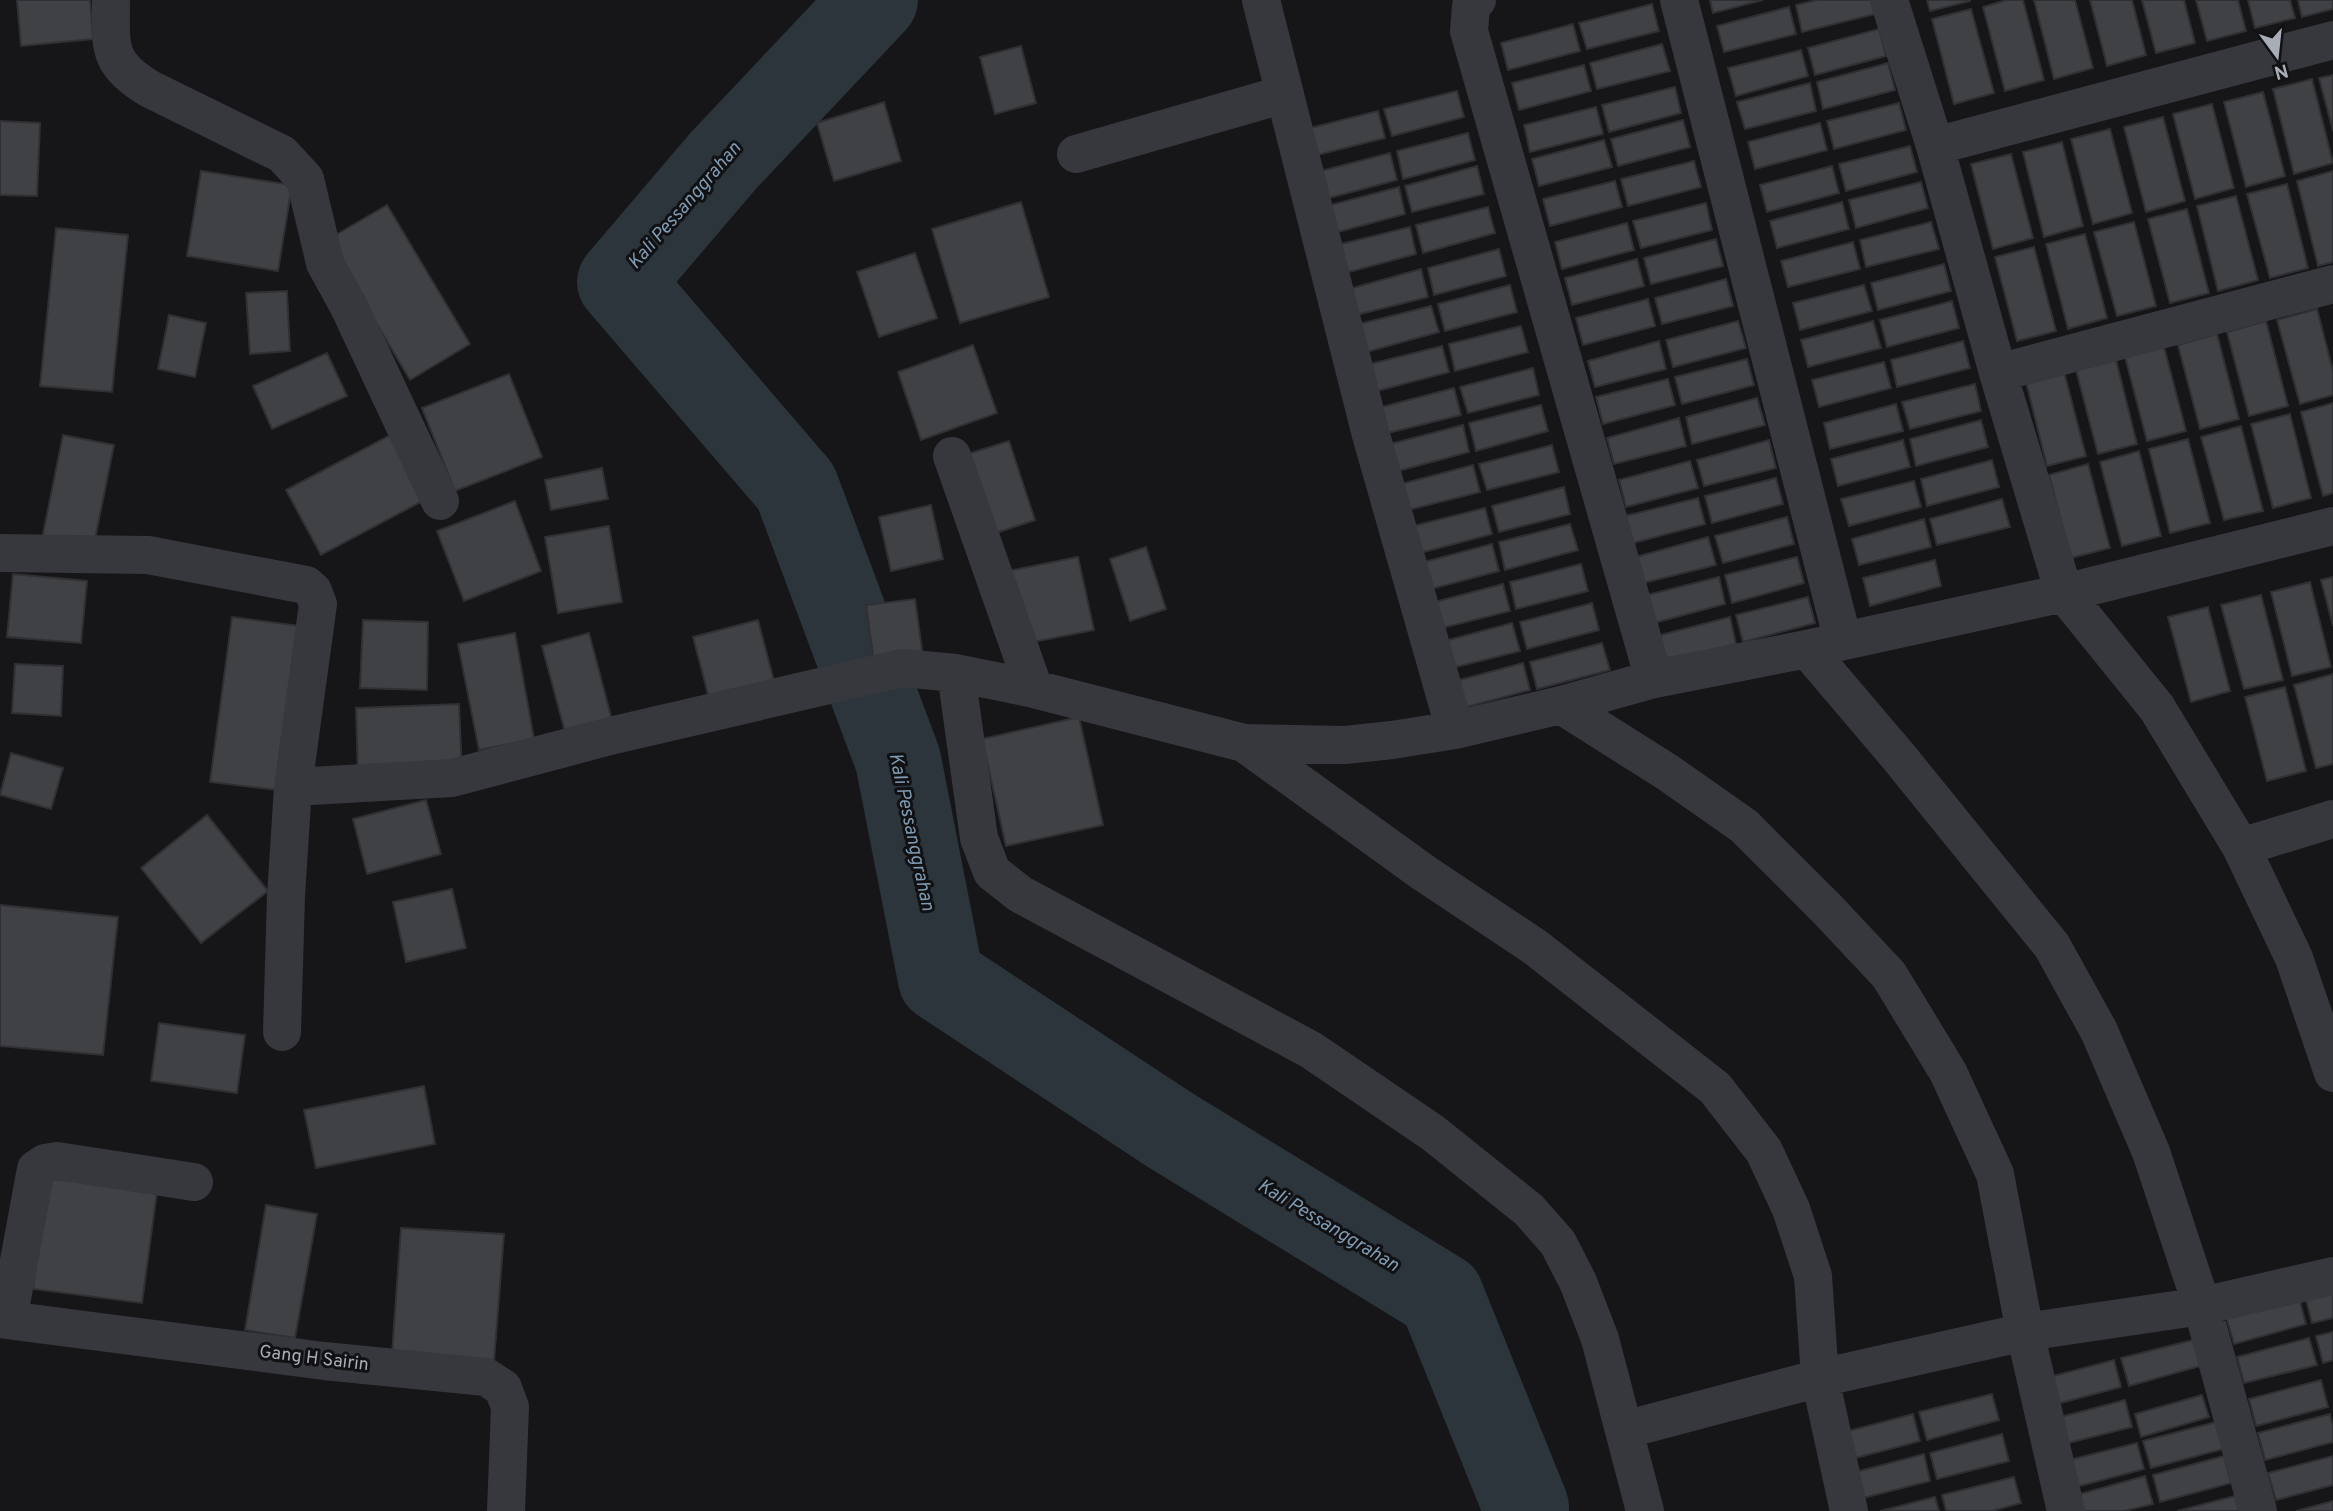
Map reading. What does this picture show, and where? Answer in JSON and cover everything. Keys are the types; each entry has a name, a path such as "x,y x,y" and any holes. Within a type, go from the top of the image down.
{"street":[{"path":"111,0 111,39 117,61 129,77 282,154 304,179 326,263 440,501"},
{"path":"1261,0 1371,435 1455,730"},
{"path":"1477,0 1471,6 1469,31 1654,679"},
{"path":"1679,0 1825,645 1898,756 2052,946 2099,1031 2151,1152 2202,1306 2258,1511"},
{"path":"1889,0 1935,146 1998,373 2064,593 2157,708 2241,847 2294,958 2333,1072"},
{"path":"1935,146 2333,40"},
{"path":"1076,154 1284,94"},
{"path":"1998,373 2333,284"},
{"path":"952,456 1034,689"},
{"path":"293,787 452,778 610,736 902,668 956,673 1034,689 1244,743 1345,745 1392,740 1455,730 1654,679 2064,593 2333,526"},
{"path":"0,553 148,555 306,585 313,591 318,604 293,787 282,1032"},
{"path":"956,673 979,838 992,872 1020,894 1311,1050 1433,1133 1529,1210 1558,1243 1578,1282 1600,1339 1645,1511"},
{"path":"1561,705 1667,772 1744,826 1828,909 1889,975 1948,1072 1995,1174 2025,1332 2066,1511"},
{"path":"1244,743 1424,873 1535,947 1715,1088 1764,1151 1791,1209 1813,1276 1820,1378 1849,1511"},
{"path":"2241,847 2333,819"},
{"path":"4,1319 36,1169 45,1163 57,1161 194,1182"},
{"path":"1624,1430 1820,1378 2025,1332 2202,1306 2333,1276"},
{"name":"Gang H Sairin","path":"4,1319 324,1361 486,1377 503,1388 510,1407 506,1511"}],"building":[{"path":"17,0 90,0 93,39 21,46"},
{"path":"1710,0 1763,0 1713,13"},
{"path":"1817,0 1871,0 1875,14 1802,32 1796,5"},
{"path":"1927,0 1970,0 1970,1 1930,11"},
{"path":"2007,0 2023,0 2044,80 2005,91 1983,7"},
{"path":"2034,0 2075,0 2093,68 2054,79"},
{"path":"2090,0 2132,0 2146,55 2107,66"},
{"path":"2142,0 2184,0 2195,43 2156,53"},
{"path":"2196,0 2238,0 2246,31 2207,41"},
{"path":"2248,0 2290,0 2295,18 2255,28"},
{"path":"2298,0 2333,0 2333,9 2302,17"},
{"path":"1652,4 1659,31 1587,49 1579,23"},
{"path":"1789,7 1796,34 1724,52 1717,26"},
{"path":"1971,9 1994,93 1954,104 1932,19"},
{"path":"1573,24 1580,51 1508,70 1501,43"},
{"path":"1879,29 1886,56 1815,75 1808,48"},
{"path":"1662,44 1670,71 1597,89 1590,63"},
{"path":"1021,46 1036,103 995,114 980,57"},
{"path":"1801,50 1808,76 1736,96 1728,68"},
{"path":"1888,63 1895,90 1823,109 1817,82"},
{"path":"1584,65 1591,91 1519,110 1512,83"},
{"path":"2333,75 2333,131 2319,78"},
{"path":"2312,79 2333,163 2294,174 2273,89"},
{"path":"1810,83 1816,111 1745,129 1737,102"},
{"path":"1675,87 1681,113 1609,132 1602,105"},
{"path":"1457,91 1464,117 1392,136 1384,109"},
{"path":"2263,92 2285,176 2246,187 2224,102"},
{"path":"884,102 901,161 834,181 817,123"},
{"path":"1899,103 1906,130 1834,149 1827,121"},
{"path":"2212,104 2234,188 2195,199 2173,114"},
{"path":"1596,107 1603,134 1530,152 1524,125"},
{"path":"1378,111 1385,138 1313,156 1306,129"},
{"path":"2163,117 2185,201 2146,212 2124,127"},
{"path":"1683,120 1690,147 1618,166 1611,139"},
{"path":"0,121 40,123 37,196 0,195"},
{"path":"1820,123 1827,150 1755,169 1748,142"},
{"path":"2110,129 2132,213 2093,224 2071,139"},
{"path":"1468,133 1475,160 1403,179 1397,151"},
{"path":"1604,140 1612,167 1539,186 1532,159"},
{"path":"2062,142 2083,226 2044,237 2023,152"},
{"path":"1910,146 1917,172 1846,191 1839,164"},
{"path":"1390,153 1397,180 1325,199 1317,172"},
{"path":"2011,154 2033,238 1993,249 1971,164"},
{"path":"1694,161 1701,187 1628,206 1621,179"},
{"path":"1477,166 1484,194 1412,212 1405,186"},
{"path":"1832,166 1839,193 1767,212 1760,185"},
{"path":"201,171 292,185 278,271 187,256"},
{"path":"2333,171 2333,262 2318,266 2297,181"},
{"path":"1615,181 1622,207 1550,226 1543,199"},
{"path":"1921,182 1928,208 1856,228 1849,200"},
{"path":"2287,184 2308,268 2270,278 2247,194"},
{"path":"1399,187 1405,214 1334,233 1327,206"},
{"path":"2236,196 2258,280 2218,291 2197,206"},
{"path":"1021,202 1049,297 960,323 932,229"},
{"path":"1842,202 1849,229 1777,248 1770,221"},
{"path":"1706,203 1712,230 1641,248 1633,221"},
{"path":"387,205 470,344 410,380 327,240"},
{"path":"1488,207 1495,233 1423,253 1416,225"},
{"path":"2187,209 2209,293 2170,303 2148,219"},
{"path":"1931,222 1939,249 1866,267 1860,240"},
{"path":"2134,222 2156,306 2117,316 2094,232"},
{"path":"1627,223 1634,250 1562,269 1555,242"},
{"path":"1410,227 1416,254 1345,273 1337,245"},
{"path":"56,228 128,235 112,392 40,386"},
{"path":"2085,234 2107,318 2068,329 2046,244"},
{"path":"1716,239 1723,266 1651,284 1644,258"},
{"path":"1853,242 1860,269 1788,287 1781,261"},
{"path":"2034,247 2056,331 2017,341 1995,257"},
{"path":"1499,249 1506,276 1434,295 1428,268"},
{"path":"915,253 937,318 879,337 857,272"},
{"path":"1637,259 1644,286 1572,305 1565,278"},
{"path":"1944,264 1951,291 1878,310 1871,283"},
{"path":"1421,269 1428,297 1356,315 1349,289"},
{"path":"1726,279 1733,306 1662,324 1655,298"},
{"path":"1510,285 1517,312 1445,331 1438,304"},
{"path":"1864,285 1872,311 1800,330 1793,303"},
{"path":"287,291 290,351 250,354 246,293"},
{"path":"1648,299 1655,326 1583,345 1576,318"},
{"path":"1952,301 1959,328 1887,347 1880,320"},
{"path":"1431,306 1439,332 1366,352 1359,324"},
{"path":"2317,309 2333,371 2333,395 2300,404 2277,320"},
{"path":"169,315 206,323 195,377 158,369"},
{"path":"1738,321 1746,348 1673,367 1666,340"},
{"path":"1873,321 1881,348 1808,367 1801,340"},
{"path":"2266,321 2288,406 2249,416 2227,332"},
{"path":"1521,326 1528,352 1455,371 1449,344"},
{"path":"2217,334 2239,419 2200,429 2178,345"},
{"path":"1659,341 1666,369 1595,387 1588,361"},
{"path":"1963,341 1970,368 1897,387 1891,360"},
{"path":"973,345 997,413 921,440 898,372"},
{"path":"1442,346 1449,372 1377,391 1370,364"},
{"path":"2164,347 2186,431 2147,441 2125,357"},
{"path":"327,353 347,396 272,429 253,386"},
{"path":"1747,359 1754,385 1682,404 1675,377"},
{"path":"2116,360 2137,444 2098,454 2076,370"},
{"path":"1884,362 1891,388 1819,407 1812,380"},
{"path":"1533,368 1539,395 1468,413 1460,387"},
{"path":"2064,372 2086,456 2047,466 2026,382"},
{"path":"509,374 542,457 455,491 422,408"},
{"path":"1668,379 1675,405 1603,424 1596,397"},
{"path":"1975,384 1981,411 1910,429 1902,402"},
{"path":"1454,388 1461,415 1388,433 1382,407"},
{"path":"1757,398 1765,425 1692,444 1686,417"},
{"path":"2333,403 2333,493 2323,496 2301,412"},
{"path":"1896,404 1903,431 1830,449 1824,423"},
{"path":"1541,405 1548,431 1476,451 1469,423"},
{"path":"2290,414 2311,498 2273,508 2251,424"},
{"path":"1679,418 1686,446 1614,464 1607,438"},
{"path":"1981,420 1988,447 1916,466 1910,439"},
{"path":"1463,425 1469,452 1398,471 1390,444"},
{"path":"2241,426 2263,511 2224,520 2201,437"},
{"path":"394,433 428,498 321,555 286,490"},
{"path":"63,435 114,445 93,549 42,539"},
{"path":"2188,439 2210,523 2170,533 2149,449"},
{"path":"1769,440 1776,468 1704,486 1697,460"},
{"path":"1903,440 1910,467 1838,486 1831,459"},
{"path":"1009,441 1035,520 993,534 968,454"},
{"path":"1552,445 1559,472 1487,490 1479,464"},
{"path":"2139,451 2161,536 2122,546 2100,462"},
{"path":"1992,460 1999,487 1927,506 1921,479"},
{"path":"1690,461 1698,488 1626,507 1619,480"},
{"path":"2088,464 2110,548 2071,558 2049,475"},
{"path":"1473,465 1480,492 1408,510 1401,484"},
{"path":"602,468 608,499 551,510 545,480"},
{"path":"1776,478 1783,504 1712,523 1705,496"},
{"path":"1914,481 1921,507 1849,526 1841,499"},
{"path":"1564,487 1570,514 1499,532 1492,506"},
{"path":"1698,498 1705,524 1633,543 1625,516"},
{"path":"2002,499 2010,527 1937,545 1930,519"},
{"path":"515,501 541,571 464,601 437,531"},
{"path":"931,505 943,559 891,571 879,517"},
{"path":"1485,508 1492,534 1420,553 1413,526"},
{"path":"1787,517 1794,544 1723,563 1715,536"},
{"path":"1924,519 1931,547 1859,565 1852,539"},
{"path":"1570,524 1578,550 1505,570 1499,542"},
{"path":"609,526 622,602 558,613 545,537"},
{"path":"1708,537 1716,565 1643,583 1636,557"},
{"path":"1492,544 1499,571 1427,590 1420,563"},
{"path":"1146,547 1166,609 1130,621 1110,559"},
{"path":"1078,557 1094,630 1023,644 1008,571"},
{"path":"1797,557 1804,583 1732,603 1725,575"},
{"path":"1935,560 1941,586 1870,606 1863,578"},
{"path":"1581,564 1588,591 1516,609 1510,582"},
{"path":"13,574 87,581 81,643 7,637"},
{"path":"1719,577 1725,604 1654,623 1647,595"},
{"path":"2333,577 2333,626 2321,580"},
{"path":"2310,582 2331,667 2292,676 2271,592"},
{"path":"1503,584 1510,611 1438,629 1431,603"},
{"path":"2261,595 2283,680 2244,689 2221,605"},
{"path":"1808,597 1815,623 1743,642 1736,615"},
{"path":"915,599 923,657 874,663 866,605"},
{"path":"1592,603 1599,630 1527,649 1520,622"},
{"path":"2208,607 2230,691 2191,702 2168,617"},
{"path":"232,617 308,627 286,791 210,782"},
{"path":"1730,617 1736,644 1665,662 1657,636"},
{"path":"363,620 428,622 427,690 360,688"},
{"path":"758,620 775,685 710,702 693,637"},
{"path":"1512,623 1520,651 1448,669 1441,642"},
{"path":"515,633 534,739 479,750 458,644"},
{"path":"589,633 612,720 565,732 542,646"},
{"path":"1602,643 1610,670 1537,689 1530,662"},
{"path":"1523,663 1530,690 1459,709 1452,682"},
{"path":"15,664 63,666 61,716 12,713"},
{"path":"2333,674 2333,764 2316,768 2294,685"},
{"path":"2285,687 2306,771 2267,781 2245,697"},
{"path":"459,704 462,773 358,777 356,708"},
{"path":"1079,717 1103,825 1006,846 982,739"},
{"path":"11,753 63,768 51,809 0,795"},
{"path":"426,800 441,854 367,874 353,819"},
{"path":"207,815 268,891 201,943 141,868"},
{"path":"452,889 466,948 406,962 393,902"},
{"path":"0,905 118,917 103,1055 0,1046"},
{"path":"159,1023 245,1035 237,1093 151,1081"},
{"path":"424,1086 435,1144 316,1168 304,1110"},
{"path":"49,1170 158,1184 142,1303 33,1289"},
{"path":"266,1205 317,1214 295,1338 245,1330"},
{"path":"401,1228 504,1234 494,1361 392,1354"},
{"path":"2333,1289 2333,1318 2312,1323 2305,1296"},
{"path":"2299,1298 2306,1324 2234,1344 2226,1316"},
{"path":"2333,1332 2333,1360 2323,1363 2316,1336"},
{"path":"2309,1338 2317,1365 2244,1383 2237,1357"},
{"path":"2193,1340 2200,1366 2129,1386 2121,1358"},
{"path":"2114,1360 2121,1387 2049,1406 2042,1379"},
{"path":"2321,1380 2328,1407 2256,1426 2249,1399"},
{"path":"1992,1394 1999,1420 1927,1440 1919,1412"},
{"path":"2202,1395 2209,1417 2141,1437 2135,1414"},
{"path":"2125,1400 2132,1427 2060,1445 2053,1419"},
{"path":"1913,1414 1920,1441 1848,1460 1841,1433"},
{"path":"2330,1414 2333,1442 2265,1460 2258,1433"},
{"path":"2216,1422 2223,1449 2151,1468 2143,1441"},
{"path":"2002,1434 2009,1461 1937,1479 1930,1453"},
{"path":"2137,1443 2144,1469 2072,1488 2065,1461"},
{"path":"1924,1454 1930,1481 1859,1499 1852,1473"},
{"path":"2224,1456 2231,1483 2160,1502 2153,1475"},
{"path":"2333,1456 2333,1485 2276,1500 2268,1473"},
{"path":"2145,1476 2153,1504 2124,1511 2077,1511 2073,1496"},
{"path":"2014,1477 2021,1503 1992,1511 1946,1511 1942,1495"},
{"path":"2235,1496 2239,1511 2177,1511"},
{"path":"1935,1497 1939,1511 1880,1511"},
{"path":"2333,1501 2333,1511 2296,1511"}],"waterway":[{"name":"Kali Pessanggrahan","path":"875,0 724,160 620,282 796,487 898,760 941,979 1170,1130 1441,1296 1526,1511"}]}
